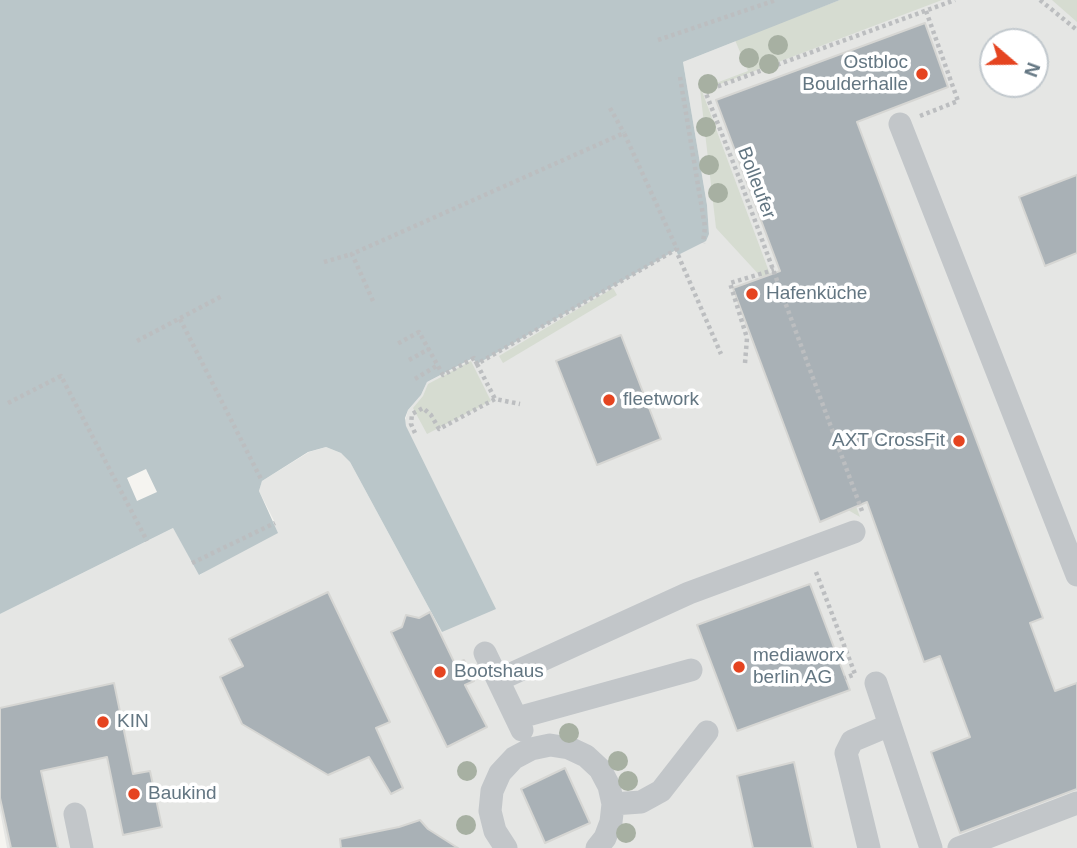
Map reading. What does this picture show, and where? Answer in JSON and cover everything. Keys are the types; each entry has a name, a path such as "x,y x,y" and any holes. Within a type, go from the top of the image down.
{"street":[{"path":"900,124 1077,575"},
{"path":"498,680 689,593 855,532"},
{"path":"485,653 531,748"},
{"path":"517,718 691,670"},
{"path":"876,683 931,848"},
{"path":"869,848 846,753 852,741 890,725"},
{"path":"613,804 641,802 661,790 707,732"},
{"path":"506,848 492,821 492,791 500,773 514,758 531,748 550,745 569,748 586,756 600,769 609,786 613,804 611,822 605,838 597,848"},
{"path":"959,848 1077,803"},
{"path":"75,814 82,848"}],"path":[{"path":"658,40 776,0"},
{"name":"Bolleufer","path":"855,532 859,530 864,518 774,270 705,91 955,0"},
{"path":"1040,0 1077,30"},
{"path":"900,124 958,102 926,11"},
{"path":"680,77 705,227 703,243"},
{"path":"477,363 677,250 610,108"},
{"path":"324,262 352,254 624,133"},
{"path":"352,254 373,301"},
{"path":"678,255 721,354"},
{"path":"744,363 747,338 730,283 774,270"},
{"path":"137,341 222,296"},
{"path":"180,319 262,481"},
{"path":"397,344 419,332 443,375 474,358 495,399"},
{"path":"409,360 429,349"},
{"path":"415,379 438,365"},
{"path":"8,403 61,376 147,541"},
{"path":"415,433 411,424 412,414 416,410 427,410 439,429 495,399 520,404"},
{"path":"192,563 275,523"},
{"path":"807,575 818,571 855,674 845,678"}],"shaded area":[{"path":"0,0 840,0 683,62 707,205 709,234 706,241 678,255 676,250 477,364 473,358 427,382 421,395 408,410 406,426 496,609 442,632 350,462 341,453 326,447 308,452 262,481 259,491 278,533 199,575 173,528 0,614","holes":["146,469 157,492 137,501 127,478"]},
{"path":"840,0 1077,0 1077,848 7,848 0,811 0,614 173,528 200,575 275,523 259,491 262,481 309,452 326,447 341,453 350,462 442,632 405,421 408,410 421,395 427,382 474,358 477,363 677,249 677,254 709,234 707,205 683,62"},
{"path":"840,0 942,0 702,91 860,517 848,510 762,278 716,228 700,89 748,71 735,40"},
{"path":"1052,0 1077,0 1077,22"},
{"path":"613,288 617,295 503,363 499,356"},
{"path":"471,361 491,401 427,434 413,408 423,396 428,384"}],"building":[{"path":"925,23 948,87 857,122 1043,618 1030,623 1055,691 1077,683 1077,789 960,833 931,752 970,737 940,656 924,662 867,502 820,522 733,288 780,271 716,100"},
{"path":"1077,175 1077,253 1045,266 1019,197"},
{"path":"621,335 661,439 597,465 556,361"},
{"path":"810,584 850,690 737,731 697,625"},
{"path":"328,592 390,722 376,728 403,788 391,794 369,757 328,775 242,724 220,677 243,666 229,639"},
{"name":"Bootshaus","path":"430,612 455,664 464,660 474,681 465,685 487,727 447,747 391,632 402,627 406,615 419,618"},
{"path":"114,683 133,774 150,771 162,827 123,835 107,757 41,771 58,848 11,848 0,798 0,708"},
{"path":"794,762 813,848 753,848 737,776"},
{"path":"565,768 590,823 545,843 521,789"},
{"path":"420,820 428,829 458,848 341,848 340,839"}],"place":[{"name":"Ostbloc Boulderhalle","path":"922,74"},
{"name":"Hafenküche","path":"752,294"},
{"name":"fleetwork","path":"609,400"},
{"name":"AXT CrossFit","path":"959,441"},
{"name":"mediaworx berlin AG","path":"739,667"},
{"name":"Bootshaus","path":"440,672"},
{"name":"KIN","path":"103,722"},
{"name":"Baukind","path":"134,794"}]}
